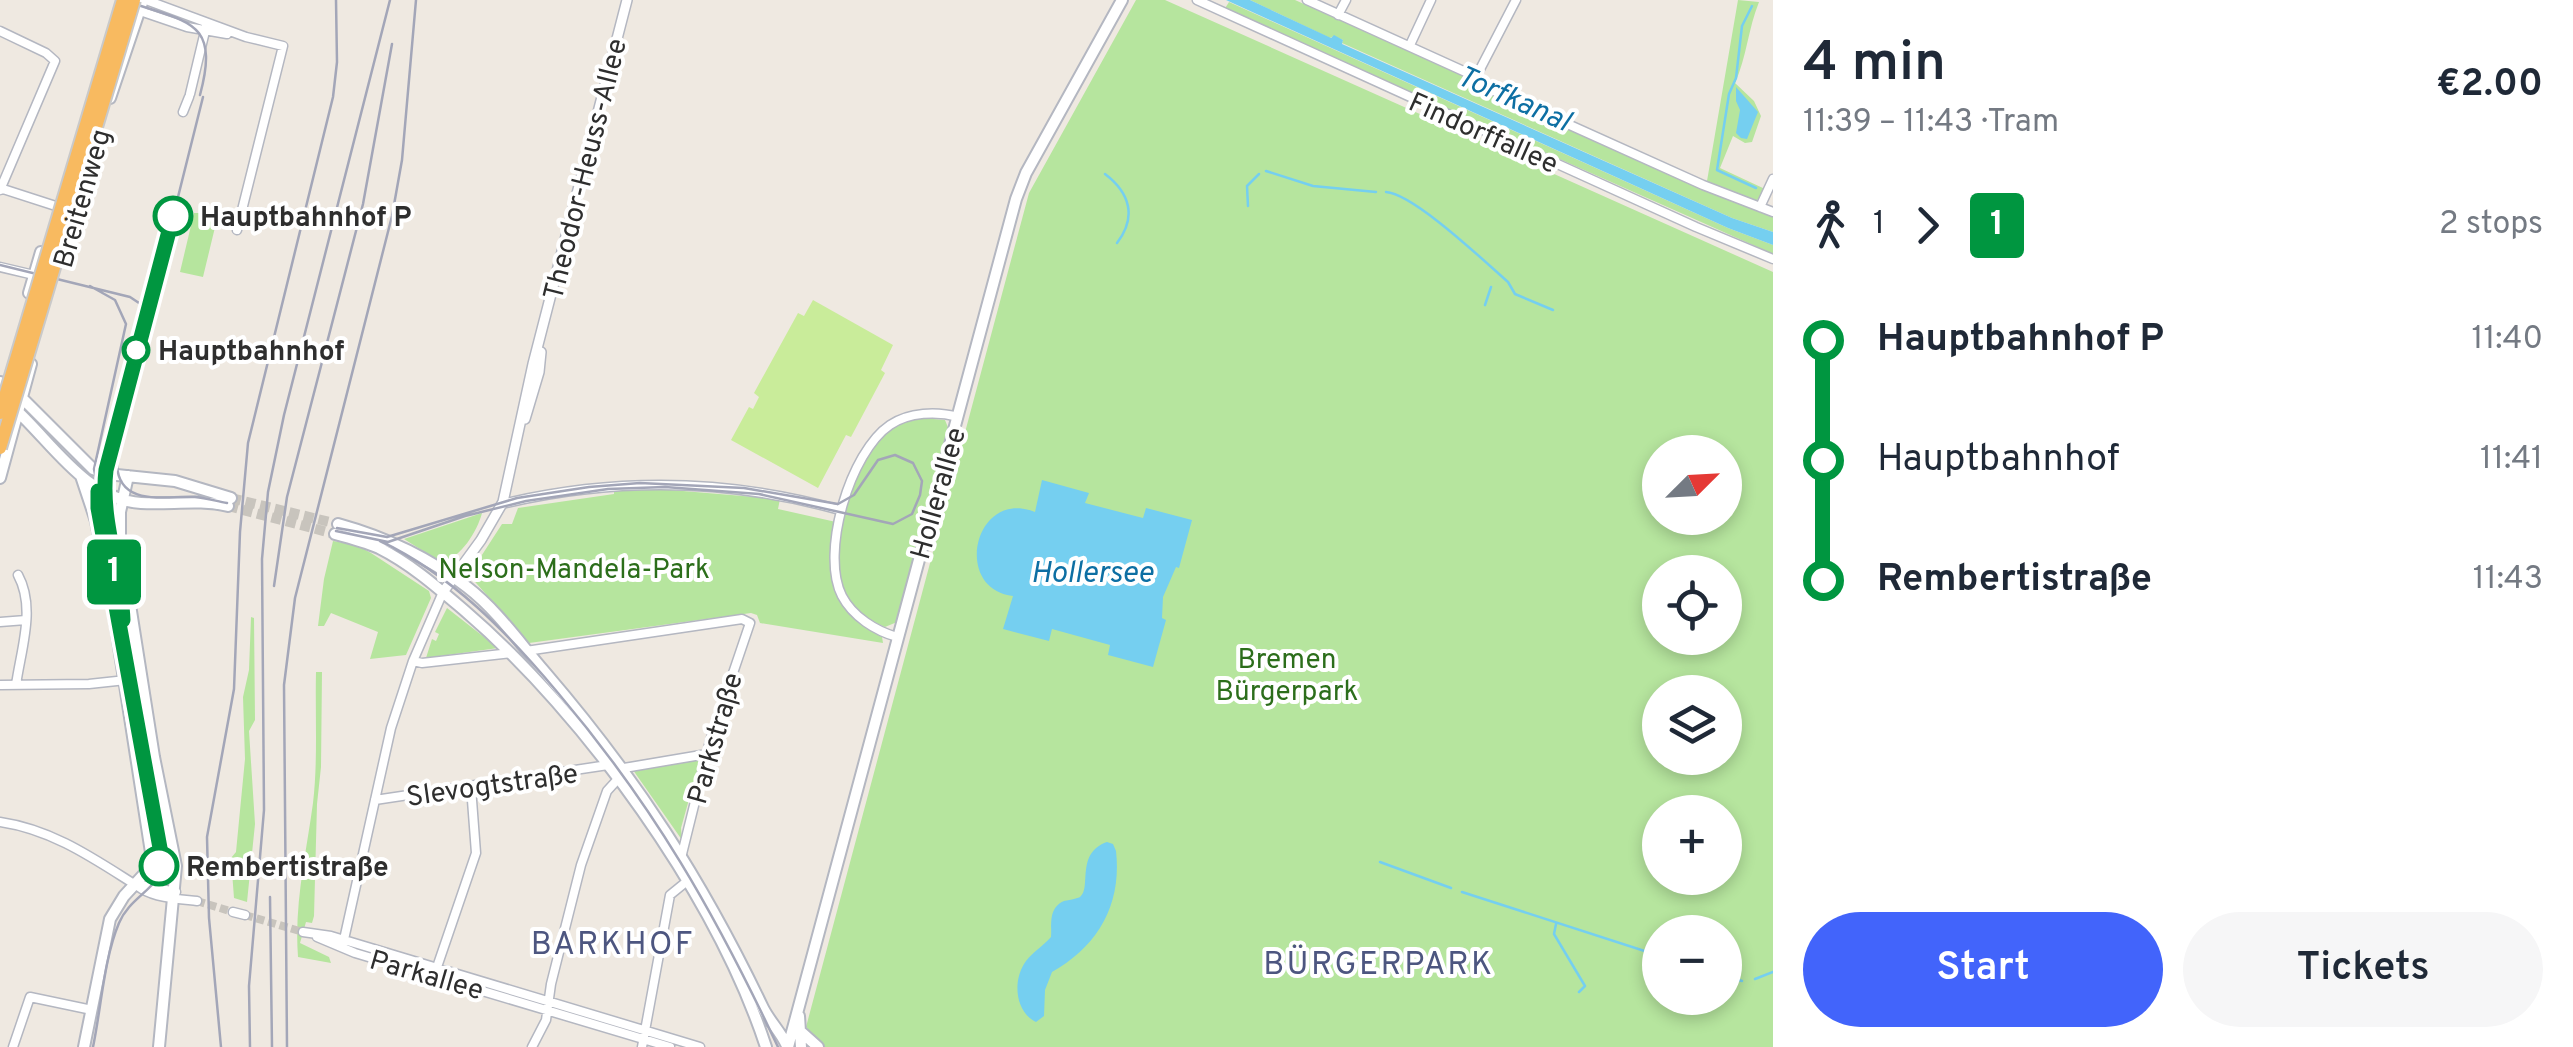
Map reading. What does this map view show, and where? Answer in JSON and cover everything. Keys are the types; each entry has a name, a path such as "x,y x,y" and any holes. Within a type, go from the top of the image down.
{"highway":[{"path":"0,448 7,391 116,1"},
{"path":"0,413 141,3"}],"main road":[{"name":"Hollerallee","path":"790,1047 1006,233 1026,172 1122,0"},
{"path":"116,1 141,3"},
{"name":"Breitenweg","path":"7,391 34,275 116,1"},
{"name":"Breitenweg","path":"7,391 73,220 141,3"},
{"path":"91,86 104,96 112,91"},
{"path":"7,391 84,462 103,473 174,481 230,502 123,500 81,476 20,414 7,391"},
{"path":"0,478 20,414 7,391"},
{"path":"81,476 96,521 152,848 148,870 124,896 108,925 84,1047"},
{"path":"128,476 120,541 154,757 172,837 175,895 158,1047"},
{"path":"766,1047 745,993 686,882 621,774 608,765 511,653 443,592 378,548 336,529 389,540 453,577 499,616 621,774 682,854 729,935 768,1018 790,1047"},
{"name":"Hollerallee","path":"800,1005 802,1047"},
{"path":"799,1030 818,1047"}],"street":[{"name":"Theodor-Heuss-Allee","path":"443,592 502,504 522,426 530,410 539,372 541,338 627,0"},
{"name":"Findorffallee","path":"1197,0 1219,4 1773,259"},
{"path":"1308,0 1476,76 1481,85 1773,212"},
{"path":"1338,15 1346,0"},
{"path":"1410,45 1432,0"},
{"path":"1476,76 1516,0"},
{"path":"141,3 206,27 283,46 237,230"},
{"path":"183,112 206,27"},
{"path":"0,32 55,61 0,189 66,210 73,220"},
{"path":"1760,206 1773,178"},
{"path":"0,267 34,275"},
{"path":"897,638 874,628 852,610 841,594 836,571 840,510 868,449 889,426 928,414 958,417"},
{"path":"502,504 584,489 673,484 749,490 840,510"},
{"path":"16,684 27,594 18,575"},
{"path":"343,944 391,728 412,661 443,592"},
{"name":"Parkstraße","path":"526,651 742,619 750,623 707,754 682,854"},
{"path":"0,622 26,620"},
{"path":"412,661 422,664 511,653"},
{"path":"0,685 126,680"},
{"path":"532,1047 548,1005 581,865 606,791 621,774 707,754"},
{"name":"Slevogtstraße","path":"375,800 608,765"},
{"path":"436,971 476,853 471,787"},
{"path":"0,822 55,836 147,892 175,895"},
{"path":"644,1039 670,895 686,882"},
{"path":"234,912 245,915"},
{"name":"Parkallee","path":"305,932 548,1005 670,1047"},
{"path":"13,1047 28,999 92,1010"},
{"name":"Parkallee","path":"644,1039 700,1047"}],"green space":[{"name":"Bremen Bürgerpark","path":"1136,0 1165,0 1773,272 1773,1047 823,1047 806,1027 1029,193"},
{"path":"1250,0 1295,0 1773,214 1773,232 1732,218"},
{"path":"1738,0 1759,2 1735,83 1754,101 1761,116 1752,142 1745,143 1733,136 1720,168 1765,189 1762,198 1754,201 1707,181"},
{"path":"1229,2 1773,245 1773,254 1224,10"},
{"path":"194,213 206,213 217,219 203,277 180,272"},
{"path":"813,300 893,345 881,370 885,373 818,488 731,440 749,407 753,409 759,397 754,393 798,313 804,316"},
{"path":"921,418 945,420 949,430 897,622 885,627 862,613 844,593 839,576 840,532 853,485 874,446 894,427"},
{"name":"Nelson-Mandela-Park","path":"659,489 780,499 778,509 836,522 836,574 844,602 852,615 882,637 883,643 760,623 757,615 751,613 529,643 469,575 502,524 512,524 518,508 614,494 614,490"},
{"path":"482,513 467,543 442,563 404,539"},
{"path":"333,541 356,545 429,591 431,598 406,655 370,659 378,632 331,613 324,626 318,626"},
{"path":"447,608 498,648 426,658"},
{"path":"251,617 255,720 249,731 255,824 247,902 234,898 231,858 236,852 245,759 243,697 249,670"},
{"path":"316,672 322,672 314,916 312,923 306,922 300,943 329,957 331,963 298,957 299,899 315,787"},
{"path":"700,760 681,828 682,840 633,770"}],"water":[{"path":"1226,0 1250,0 1331,38 1334,35 1343,40 1342,44 1732,218 1773,232 1773,245 1728,228"},
{"path":"1736,87 1758,112 1747,139 1736,133 1740,110"},
{"name":"Hollersee","path":"1042,480 1089,493 1085,503 1143,518 1146,508 1192,520 1179,568 1176,567 1163,597 1162,618 1166,620 1153,667 1108,655 1110,645 1052,629 1049,641 1003,629 1013,596 994,589 982,577 977,560 978,542 985,526 997,514 1014,508 1035,512"},
{"path":"1107,842 1116,851 1111,906 1094,937 1052,972 1045,990 1044,1016 1036,1022 1020,1003 1017,986 1022,969 1051,937 1055,908 1083,893 1091,854"}],"waterway":[{"path":"1752,6 1742,26 1717,170 1756,188"},
{"path":"1266,171 1313,186 1376,192"},
{"path":"1105,174 1120,189 1128,206 1127,224 1117,243"},
{"path":"1248,206 1247,186 1259,174"},
{"path":"1386,192 1414,204 1449,230 1508,282 1515,294 1553,310"},
{"path":"1485,305 1491,287"},
{"path":"1380,862 1451,888"},
{"path":"1462,892 1642,950"},
{"path":"1556,924 1554,934 1585,986 1579,992"},
{"path":"1755,979 1773,972"}],"tunnel":[{"path":"231,498 338,524"},
{"path":"228,506 335,534"},
{"path":"197,901 233,912"},
{"path":"245,915 303,932"}],"tram line":[{"path":"124,0 193,27 206,50 200,95"},
{"path":"134,355 155,289 203,97"},
{"name":"1","path":"159,866 160,848 142,763 98,491 123,620 104,482 173,216"},
{"path":"0,265 130,297 145,307 153,323"},
{"path":"90,286 115,300 126,324 94,469 166,853 160,875 119,923 106,968 93,1047"},
{"path":"106,508 147,343"},
{"path":"336,531 388,542 526,501 608,489 665,487 759,494 893,524 912,514 922,481 913,463 895,455 878,460 854,495 838,504 744,488 640,483 517,498 387,537 337,528"},
{"path":"117,465 126,488 135,493 227,503"},
{"path":"380,541 431,571 477,607 519,649 592,735 680,862 731,951 778,1047"}],"railway":[{"path":"221,1047 209,918 207,837 234,689 248,443 333,97 336,0"},
{"path":"250,1047 249,986 264,810 262,559 268,492 284,415 390,0"},
{"path":"287,1047 284,685 295,598 392,216 402,160 416,0"},
{"path":"274,586 287,497 363,204 392,44"},
{"path":"270,897 272,1047"}],"place":[{"name":"Hauptbahnhof P","path":"173,216"},
{"name":"Hauptbahnhof","path":"136,350"},
{"name":"Rembertistraße","path":"159,866"}],"district":[{"name":"BARKHOF","path":"613,943"},
{"name":"BÜRGERPARK","path":"1379,963"}],"water label":[{"name":"Torfkanal","path":"1514,98"}]}
